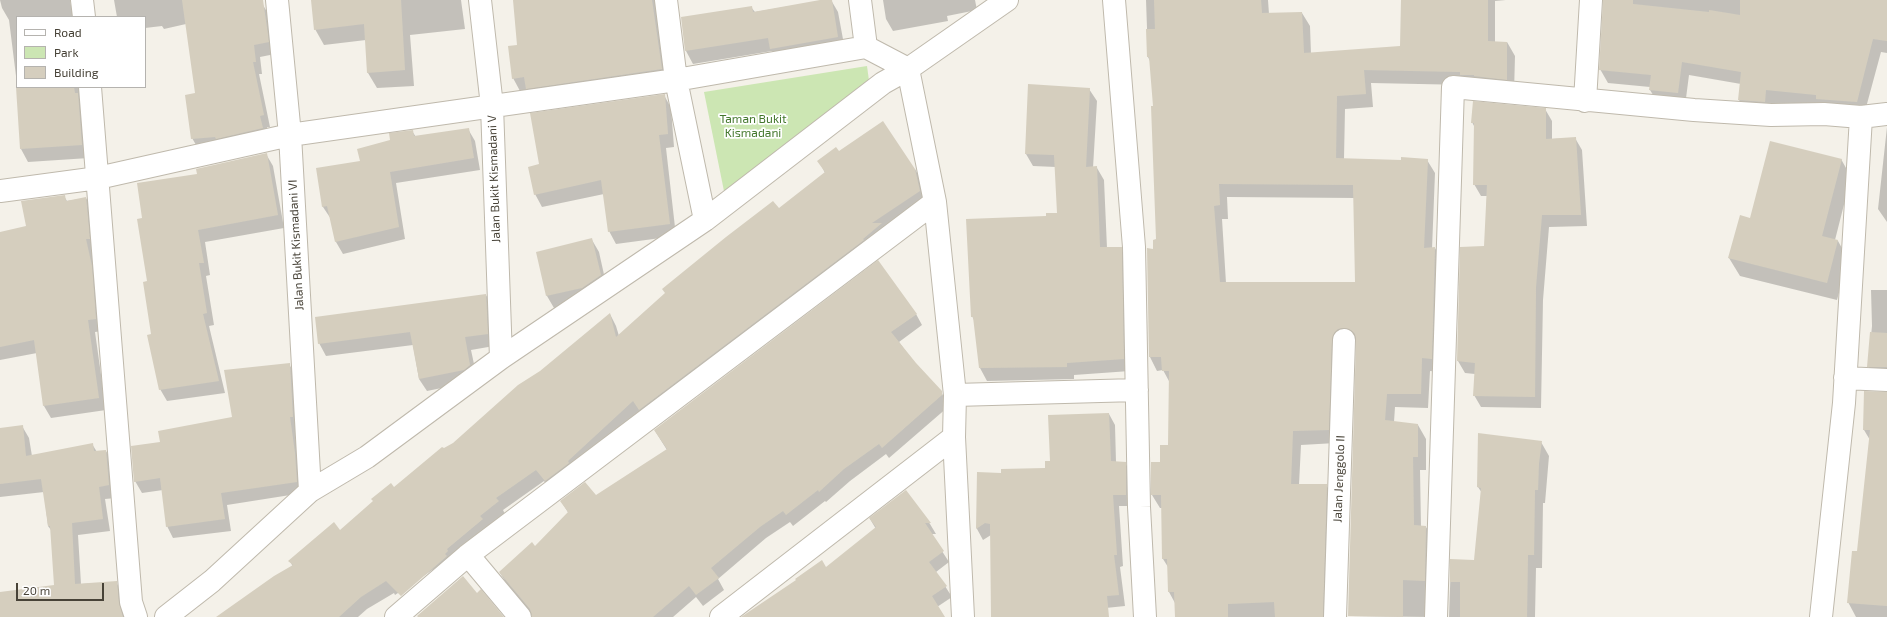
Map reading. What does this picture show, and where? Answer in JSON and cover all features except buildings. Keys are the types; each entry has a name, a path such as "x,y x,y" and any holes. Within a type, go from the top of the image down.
{"street":[{"path":"82,0 84,16"},
{"name":"Jalan Bukit Kismadani VI","path":"277,0 290,135 310,491"},
{"name":"Jalan Bukit Kismadani V","path":"480,0 492,106 501,358"},
{"path":"666,0 676,80 705,220"},
{"path":"860,0 866,47"},
{"path":"166,617 212,581 310,491 367,457 501,358 705,220 883,83 908,69 1007,0"},
{"path":"1114,0 1134,246 1139,507 1145,617"},
{"path":"1585,101 1591,0"},
{"path":"0,191 98,178 290,135 676,80 866,47 908,69 924,139 935,202 955,395 954,437 963,617"},
{"path":"1436,617 1453,87 1585,101 1771,115 1824,114 1861,117 1887,114"},
{"path":"90,88 131,602 136,617"},
{"path":"1821,617 1845,378 1861,117"},
{"path":"396,617 468,555 935,202"},
{"name":"Jalan Jenggolo II","path":"1335,617 1344,340"},
{"path":"1845,378 1887,380"},
{"path":"955,395 1137,390"},
{"path":"721,617 954,437"},
{"path":"468,555 520,617"}],"green space":[{"name":"Taman Bukit Kismadani","path":"867,66 870,88 726,201 704,92"}]}
